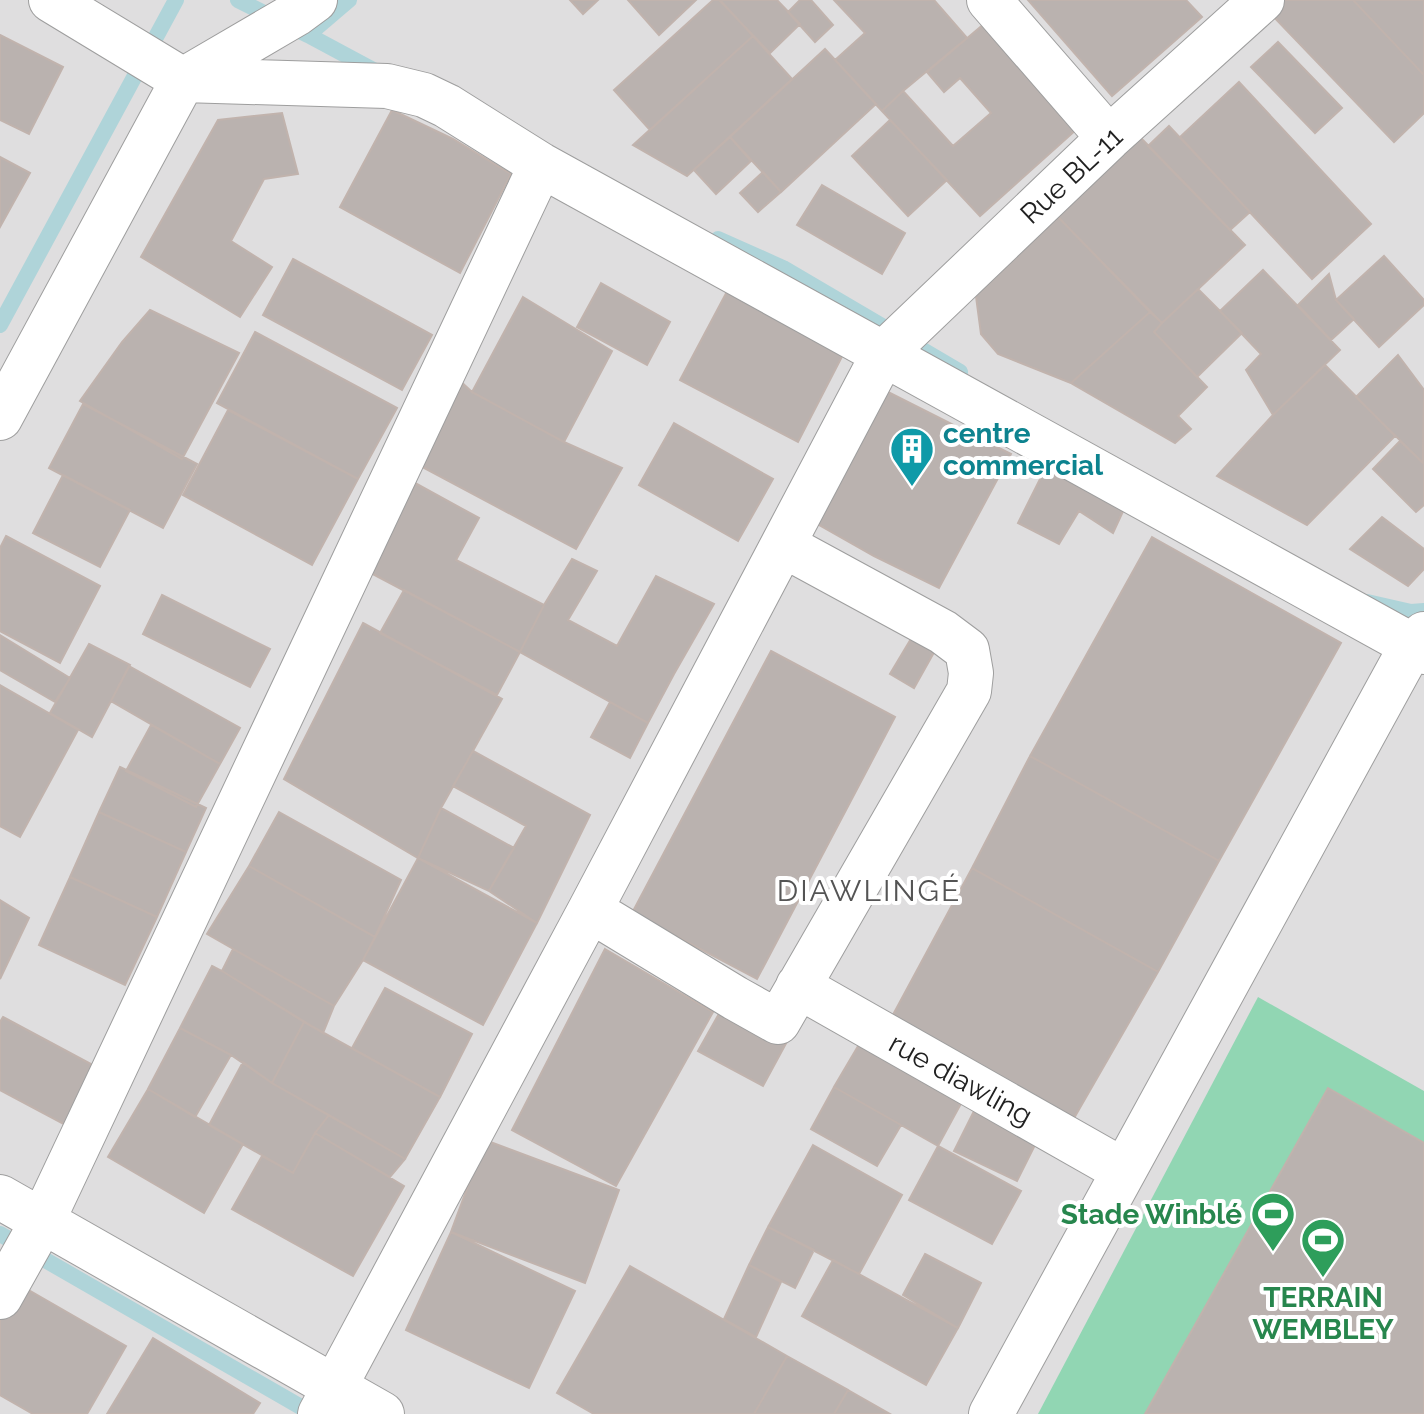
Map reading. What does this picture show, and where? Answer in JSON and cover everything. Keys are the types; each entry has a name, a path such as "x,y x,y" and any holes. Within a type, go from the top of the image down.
{"street":[{"path":"51,0 183,80 387,86 424,95 541,165 1420,644 991,1414"},
{"path":"0,418 183,80 315,0"},
{"path":"989,0 1109,138"},
{"name":"Rue BL-11","path":"328,1400 884,353 1109,138 1262,0"},
{"path":"0,1297 42,1222 541,165"},
{"path":"590,910 778,1022 969,691 971,673 967,650 943,632 783,545"},
{"name":"rue diawling","path":"798,986 1124,1171"},
{"path":"0,1197 328,1400 382,1414"}],"shaded area":[{"path":"0,0 1424,0 1424,1414 0,1414"}],"green space":[{"name":"Stade Winblé","path":"1258,997 1424,1091 1424,1414 1038,1414"}],"building":[{"path":"570,0 598,0 583,14"},
{"path":"628,0 696,0 659,35"},
{"path":"713,0 720,0 753,36 650,130 614,90"},
{"path":"719,0 777,0 800,24 770,53"},
{"path":"800,0 811,0 833,25 815,42 788,12"},
{"path":"834,0 934,0 967,38 882,111 835,60 865,33"},
{"path":"1028,0 1186,0 1202,17 1112,96"},
{"path":"1279,0 1353,0 1424,75 1424,113 1394,142 1268,11"},
{"path":"1353,0 1424,0 1424,75"},
{"path":"984,24 1077,129 980,216 882,111 903,91 953,146 991,113 960,78 944,92 927,72"},
{"path":"0,35 63,67 29,134 0,120"},
{"path":"753,36 792,79 687,176 633,145"},
{"path":"1278,42 1342,108 1315,133 1251,67"},
{"path":"825,49 876,104 781,192 730,137"},
{"path":"1239,82 1371,224 1312,279 1180,137"},
{"path":"392,110 453,139 511,174 460,273 340,207"},
{"path":"282,113 298,174 264,179 231,241 272,267 240,317 141,257 218,120"},
{"path":"890,120 947,180 908,216 852,156"},
{"path":"1169,126 1250,212 1230,230 1148,146"},
{"path":"1139,136 1245,245 1162,323 1057,216"},
{"path":"730,137 751,161 716,194 694,170"},
{"path":"0,157 30,173 0,227"},
{"path":"763,172 781,192 758,212 740,193"},
{"path":"822,185 905,233 882,274 797,225"},
{"path":"1057,216 1150,312 1071,383 998,354 981,334 975,289"},
{"path":"1384,256 1424,300 1424,305 1379,347 1336,300"},
{"path":"293,259 432,335 402,390 263,315"},
{"path":"1263,270 1340,350 1273,415 1246,370 1261,354 1220,311"},
{"path":"1329,274 1336,300 1354,319 1331,340 1298,305"},
{"path":"732,282 848,345 798,442 680,380"},
{"path":"601,283 670,322 647,365 577,327"},
{"path":"1198,289 1242,333 1197,377 1154,332"},
{"path":"523,297 612,351 564,442 472,392"},
{"path":"150,310 239,353 182,459 80,401 122,342"},
{"path":"1150,312 1162,323 1154,332 1207,387 1178,416 1191,429 1175,443 1071,383"},
{"path":"255,332 397,408 358,479 217,403"},
{"path":"1398,355 1424,390 1423,463 1356,397"},
{"path":"1325,365 1395,436 1307,525 1217,476 1273,415"},
{"path":"457,378 472,392 564,442 622,468 576,549 413,462"},
{"name":"centre commercial","path":"884,390 1011,454 939,588 814,522"},
{"path":"83,404 197,464 163,528 49,468"},
{"path":"228,410 358,479 312,565 183,495"},
{"path":"674,423 773,479 738,541 639,485"},
{"path":"1400,441 1424,464 1424,505 1416,512 1373,469"},
{"path":"1047,465 1125,507 1113,533 1079,511 1059,544 1018,523"},
{"path":"63,475 130,510 100,567 33,533"},
{"path":"415,483 479,518 456,560 544,605 520,652 367,571"},
{"path":"1382,517 1424,549 1424,569 1408,586 1350,549"},
{"path":"6,536 100,586 60,663 0,631 0,548"},
{"path":"1152,537 1341,643 1219,861 1030,756"},
{"path":"572,559 597,571 568,620 617,646 656,576 714,604 648,723 520,652"},
{"path":"404,590 520,652 497,695 380,633"},
{"path":"162,595 270,649 250,687 143,634"},
{"path":"363,623 502,699 441,808 418,858 284,779"},
{"path":"918,627 941,640 914,688 890,674"},
{"path":"0,635 70,678 55,702 0,670"},
{"path":"89,644 130,665 92,737 50,713"},
{"path":"771,651 895,717 757,979 632,913"},
{"path":"129,666 240,728 220,764 111,701"},
{"path":"0,685 78,730 20,837 0,826"},
{"path":"610,702 648,723 630,758 591,737"},
{"path":"151,725 220,764 196,807 126,771"},
{"path":"473,751 590,815 537,923 489,891 526,826 453,786"},
{"path":"1030,756 1219,861 1158,972 972,868"},
{"path":"120,767 206,808 186,852 99,812"},
{"path":"441,808 514,848 489,891 418,858"},
{"path":"99,812 186,852 157,917 70,877"},
{"path":"279,812 401,880 375,937 249,866"},
{"path":"418,858 537,923 483,1025 363,960"},
{"path":"249,866 375,937 334,1006 207,934"},
{"path":"972,868 1158,972 1073,1120 888,1024"},
{"path":"70,877 157,917 125,985 39,945"},
{"path":"0,900 29,918 0,979"},
{"path":"233,949 334,1006 323,1033 222,971"},
{"path":"605,949 713,1012 616,1186 512,1130"},
{"path":"212,966 304,1022 272,1083 231,1055 180,1028"},
{"path":"385,988 472,1034 440,1097 352,1048"},
{"path":"725,1003 789,1038 763,1086 698,1051"},
{"path":"3,1017 102,1070 71,1128 0,1090 0,1022"},
{"path":"304,1022 440,1097 405,1159 272,1083"},
{"path":"180,1028 231,1055 195,1117 148,1089"},
{"path":"861,1041 963,1100 938,1146 834,1087"},
{"path":"243,1062 272,1083 329,1115 315,1133 293,1173 209,1125"},
{"path":"834,1087 901,1125 877,1166 811,1129"},
{"name":"TERRAIN WEMBLEY","path":"1328,1088 1424,1143 1424,1414 1145,1414"},
{"path":"148,1089 243,1144 204,1213 108,1157"},
{"path":"976,1107 1038,1139 1017,1181 954,1151"},
{"path":"329,1115 405,1159 390,1177 315,1133"},
{"path":"315,1133 404,1186 353,1276 232,1209 262,1156 293,1173"},
{"path":"485,1140 619,1190 585,1283 451,1232"},
{"path":"813,1145 902,1195 859,1274 768,1227"},
{"path":"938,1146 1021,1191 992,1244 909,1200"},
{"path":"768,1227 814,1250 795,1288 749,1265"},
{"path":"451,1232 575,1291 529,1388 406,1330"},
{"path":"925,1254 981,1283 958,1328 903,1295"},
{"path":"833,1260 958,1328 926,1385 802,1316"},
{"path":"749,1265 781,1282 756,1337 724,1319"},
{"path":"630,1266 787,1356 754,1414 594,1414 557,1393"},
{"path":"13,1281 126,1346 87,1414 33,1414 0,1395 0,1305"},
{"path":"153,1338 260,1403 253,1414 107,1414"},
{"path":"787,1356 848,1390 834,1414 754,1414"},
{"path":"848,1390 890,1414 834,1414"}],"waterway":[{"path":"0,325 176,0"},
{"path":"238,0 377,72"},
{"path":"308,35 349,0"},
{"path":"718,239 783,268 960,372"},
{"path":"1367,602 1411,612 1424,611"},
{"path":"0,1234 313,1414"}],"place":[{"name":"centre commercial","path":"912,488"},
{"name":"Stade Winblé","path":"1273,1253"},
{"name":"TERRAIN WEMBLEY","path":"1323,1279"}],"district":[{"name":"DIAWLINGÉ","path":"869,891"}]}
